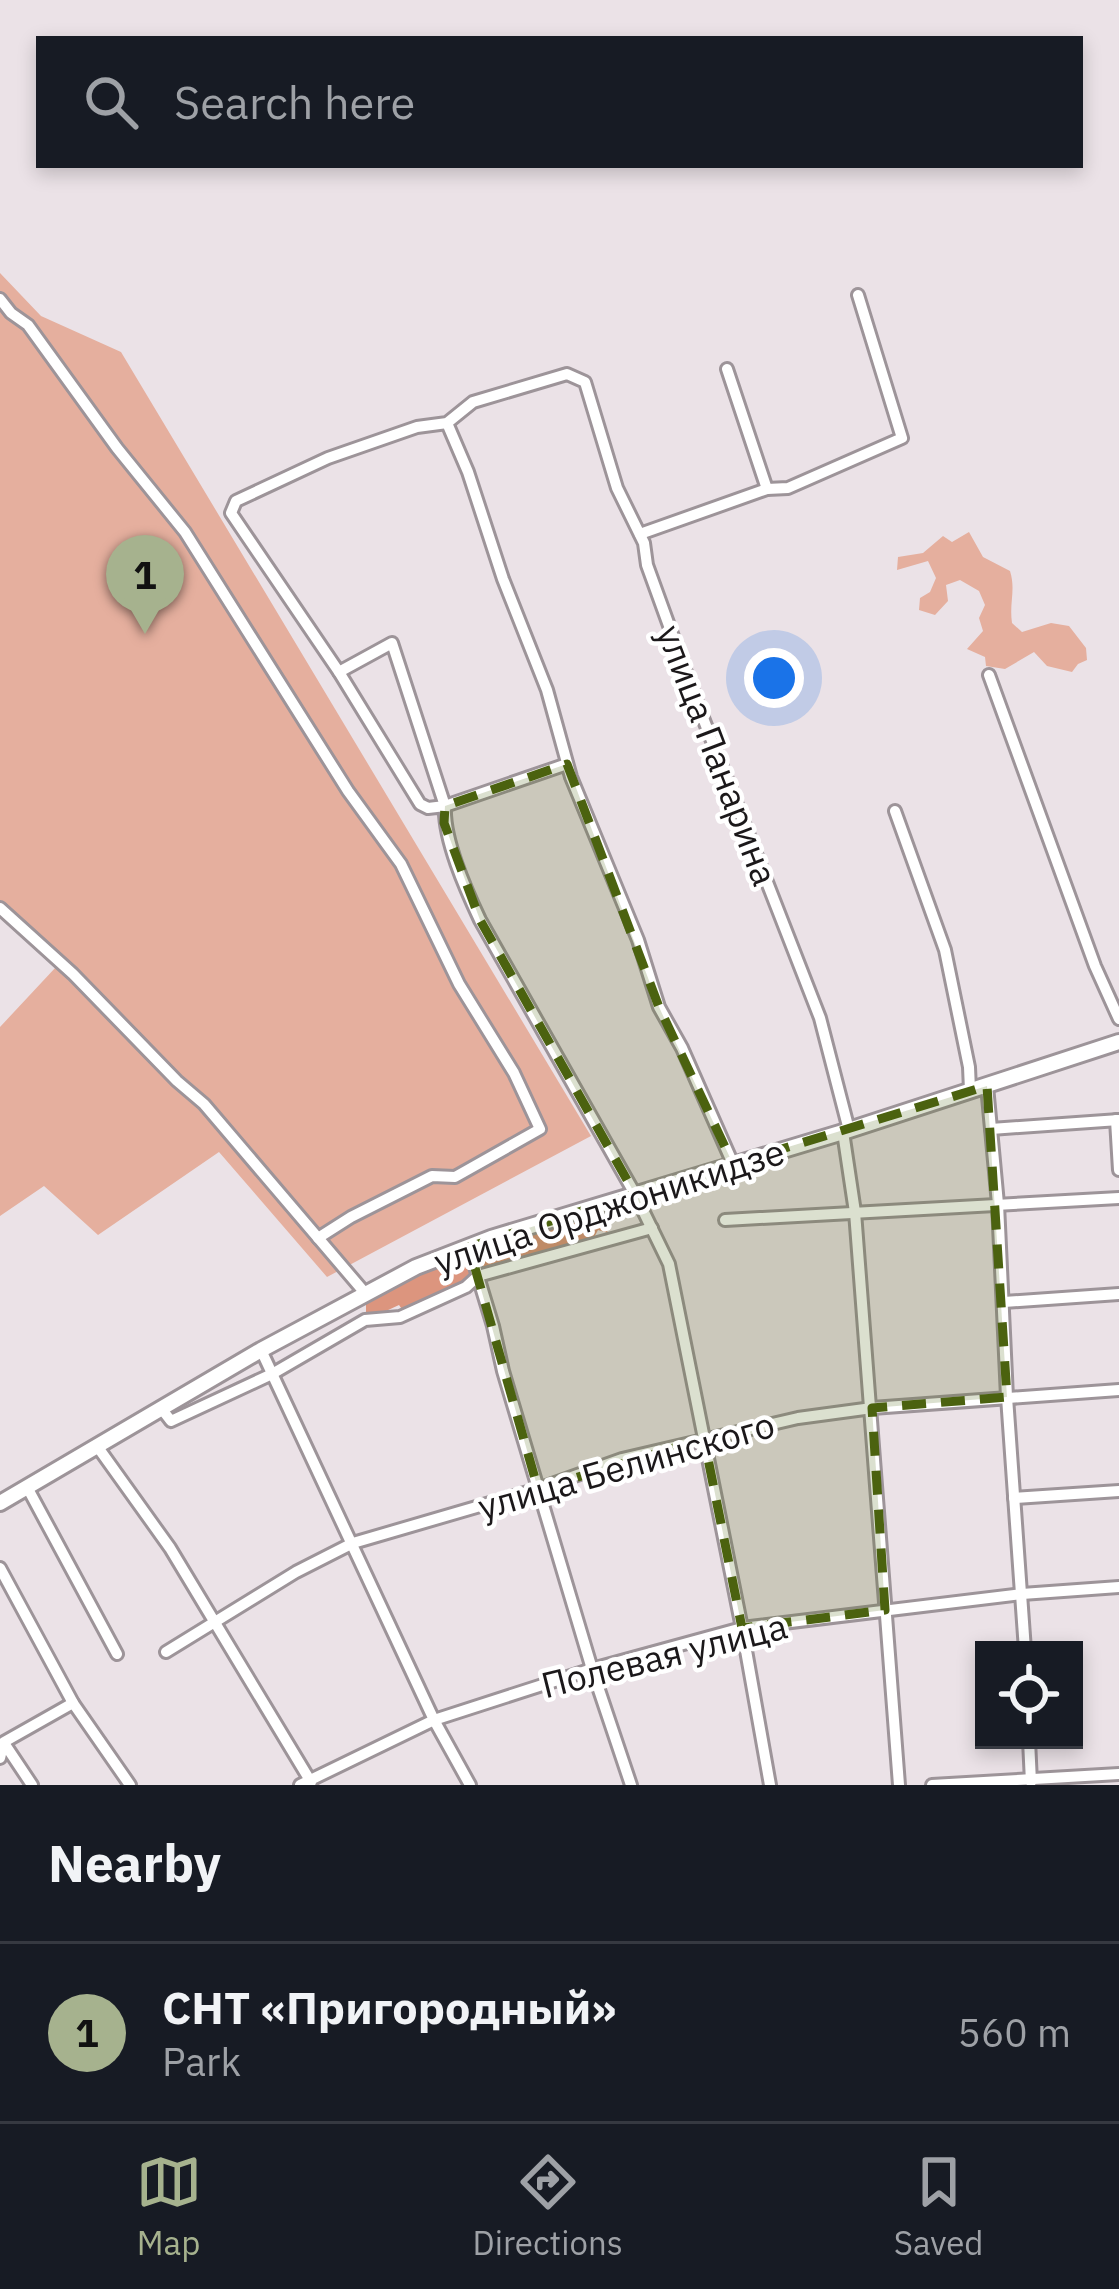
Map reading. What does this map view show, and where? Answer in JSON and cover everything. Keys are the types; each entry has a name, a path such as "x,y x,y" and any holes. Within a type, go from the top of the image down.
{"main road":[{"name":"улица Орджоникидзе","path":"0,1503 261,1350 416,1267 491,1238 846,1131 1119,1042"}],"street":[{"path":"640,533 767,490 788,488 902,438 858,295"},
{"path":"0,298 28,325 185,532 348,791 401,864 540,1129 455,1177 432,1176 318,1238"},
{"path":"727,369 767,490"},
{"name":"улица Панарина","path":"447,423 473,402 567,374 585,382 617,488 644,543 647,566 696,700 820,1018 846,1131 856,1213 899,1785"},
{"path":"567,764 446,806 420,804 339,672 231,513 236,501 328,458 417,427 447,423 659,1007 733,1164"},
{"path":"339,672 392,644 446,806 444,823 462,882 669,1264 770,1785"},
{"path":"988,675 1119,1019"},
{"path":"895,812 945,950 970,1090"},
{"path":"0,908 204,1104 365,1293"},
{"path":"987,1086 1024,1641"},
{"path":"991,1129 1118,1120 1119,1170"},
{"path":"724,1220 1119,1198"},
{"path":"161,1408 171,1421 272,1374 365,1320 400,1317 466,1287 478,1276 652,1228"},
{"path":"469,1247 592,1669 631,1785"},
{"path":"1004,1302 1119,1294"},
{"path":"261,1350 434,1720 470,1785"},
{"name":"улица Белинского","path":"166,1652 296,1572 353,1543 622,1459 798,1418 1119,1390"},
{"path":"97,1446 170,1548 307,1783"},
{"path":"27,1487 117,1654"},
{"path":"1014,1498 1119,1491"},
{"path":"0,1568 73,1703 130,1785"},
{"name":"Полевая улица","path":"307,1783 434,1720 592,1669 742,1628 1119,1587"},
{"path":"2,1739 73,1703"},
{"path":"0,1758 2,1739"},
{"path":"2,1739 32,1785"},
{"path":"1029,1749 1031,1782"},
{"path":"932,1785 1119,1774"}],"highlighted area":[{"path":"567,764 659,1007 733,1164 987,1086 1007,1397 872,1408 885,1610 742,1628 704,1439 538,1489 469,1247 635,1194 480,920 444,823 445,806"}],"shaded area":[{"path":"0,273 41,316 121,352 591,1136 327,1277 219,1152 98,1235 44,1186 0,1216 0,1027 56,967 0,916"},
{"path":"969,532 983,557 1010,571 1012,623 1022,632 1051,623 1069,626 1086,648 1087,660 1072,672 1047,666 1034,652 1005,669 986,666 985,657 967,649 983,631 979,618 985,605 979,591 960,580 946,585 948,601 935,615 919,610 920,598 930,592 936,578 928,561 897,570 898,557 923,553 943,536 952,542"},
{"path":"594,1214 608,1233 598,1230 591,1243 481,1272 477,1252"},
{"path":"462,1256 474,1274 465,1284 404,1312 399,1305 366,1316 366,1300 411,1275"}],"place":[{"name":"СНТ «Пригородный»","path":"145,634"}]}
